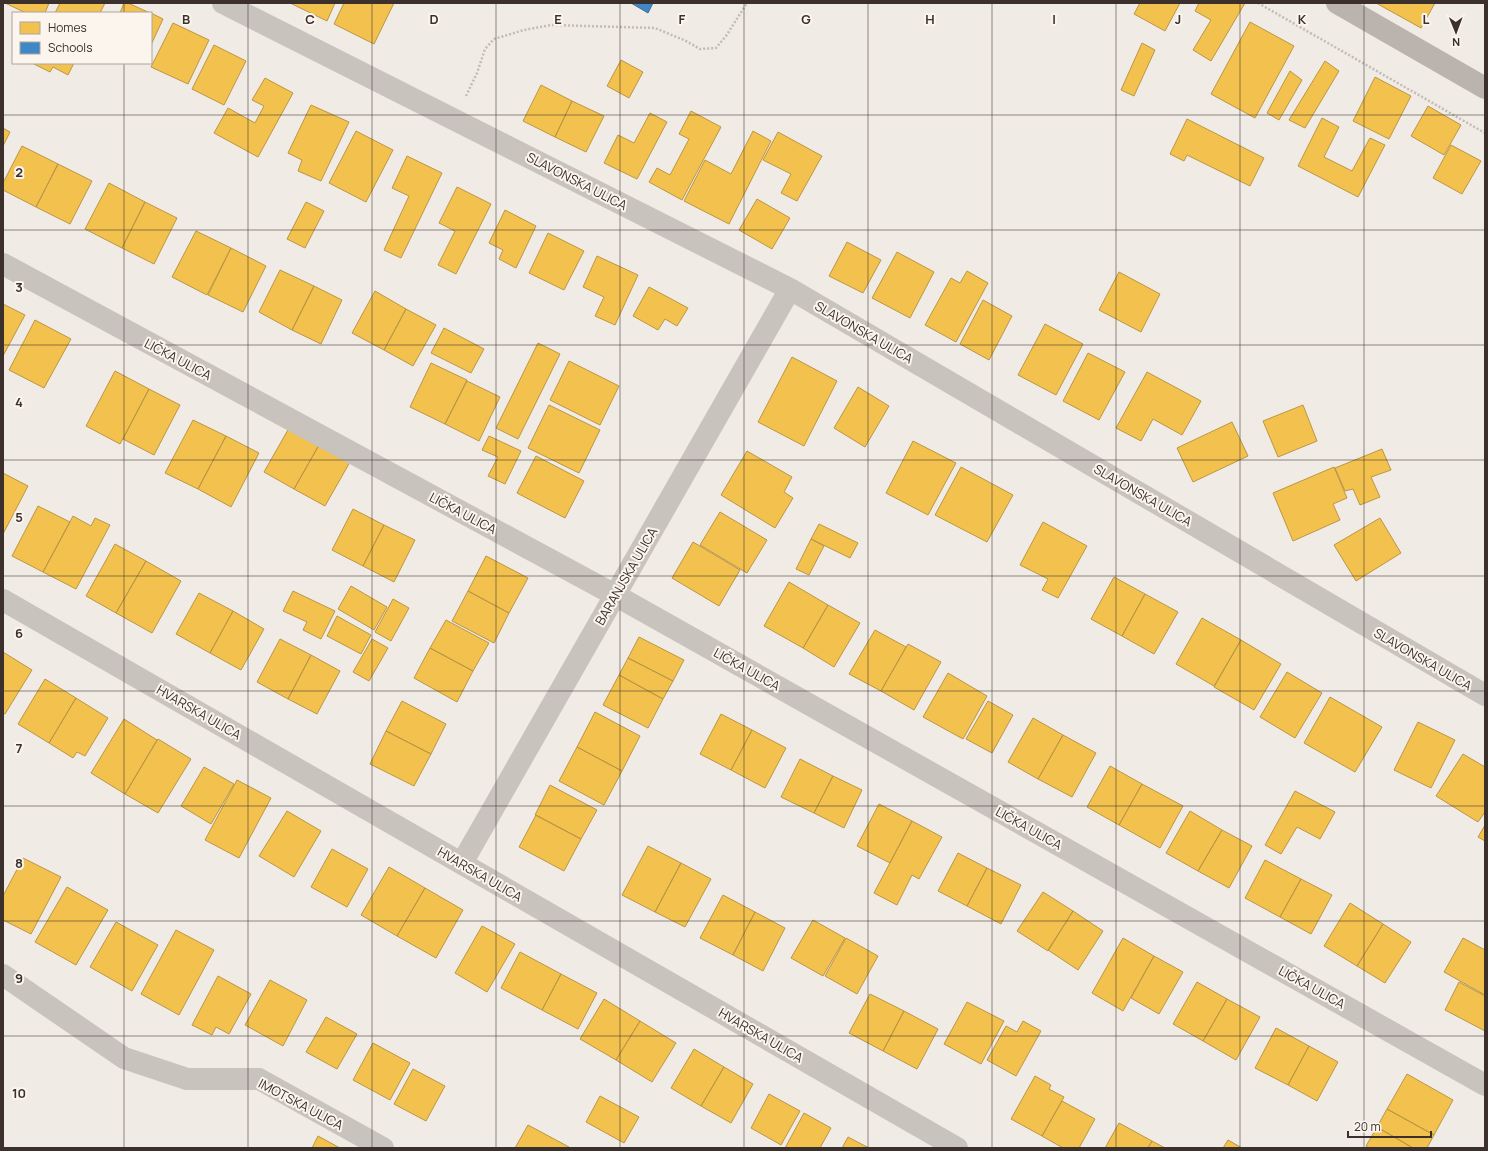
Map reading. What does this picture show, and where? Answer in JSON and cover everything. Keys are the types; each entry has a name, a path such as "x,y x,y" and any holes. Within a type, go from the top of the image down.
{"main road":[{"path":"1337,3 1485,88"}],"street":[{"name":"SLAVONSKA ULICA","path":"223,3 790,289 1485,695"},
{"name":"LIČKA ULICA","path":"3,264 615,595 1485,1085"},
{"name":"BARANJSKA ULICA","path":"462,863 790,289"},
{"name":"HVARSKA ULICA","path":"3,600 957,1148"},
{"name":"IMOTSKA ULICA","path":"3,974 124,1058 187,1079 259,1079 383,1148"}],"path":[{"path":"455,119 477,73 485,49 494,39 524,30 551,25 624,26 655,28 686,41 700,49 716,48 726,36 747,3"},
{"path":"1258,3 1485,133"}],"building: Homes":[{"path":"5,3 49,3 45,12 24,12"},
{"path":"60,3 105,3 100,12 56,12"},
{"path":"124,3 128,3 148,12 120,12"},
{"path":"290,3 335,3 327,21"},
{"path":"344,3 394,3 374,44 334,24"},
{"path":"1140,3 1180,3 1165,31 1134,14"},
{"path":"1199,3 1245,3 1211,61 1193,50 1211,20 1195,11"},
{"path":"1376,3 1435,3 1421,28"},
{"path":"152,14 163,19 152,43"},
{"path":"1250,22 1294,46 1255,118 1211,94"},
{"path":"173,23 209,40 188,84 151,67"},
{"path":"1142,43 1155,50 1134,96 1121,90"},
{"path":"214,45 246,61 224,105 192,89"},
{"path":"621,60 643,72 629,98 607,86"},
{"path":"1325,61 1339,71 1305,128 1289,120"},
{"path":"34,64 74,64 68,75 53,67 50,72"},
{"path":"1290,71 1302,80 1279,120 1267,113"},
{"path":"1375,77 1411,96 1389,139 1353,121"},
{"path":"265,78 293,93 258,157 214,133 228,108 255,123 264,106 252,100"},
{"path":"541,85 572,101 555,137 523,121"},
{"path":"572,101 604,116 586,152 555,137"},
{"path":"311,105 349,122 321,181 298,171 302,160 288,153"},
{"path":"1428,106 1461,125 1444,155 1411,136"},
{"path":"691,111 721,127 682,200 649,182 657,168 670,175 689,139 679,134"},
{"path":"650,113 667,122 637,179 604,163 618,135 634,143"},
{"path":"1322,118 1339,127 1324,157 1352,171 1370,138 1385,145 1358,197 1298,166"},
{"path":"1187,119 1264,158 1250,186 1187,155 1184,161 1170,154"},
{"path":"3,128 10,132 3,146"},
{"path":"356,131 393,150 366,202 329,183"},
{"path":"753,131 771,141 729,224 684,201 705,160 731,174"},
{"path":"778,132 822,156 797,201 781,193 791,174 763,160"},
{"path":"1451,145 1481,161 1462,194 1433,178"},
{"path":"22,146 58,164 36,207 3,190 3,183"},
{"path":"407,156 442,173 401,258 384,250 409,196 392,188"},
{"path":"58,164 92,181 70,224 36,207"},
{"path":"109,183 145,202 122,248 85,229"},
{"path":"457,187 491,204 456,274 438,265 455,231 439,223"},
{"path":"757,199 790,218 772,249 739,230"},
{"path":"145,202 177,218 154,264 122,248"},
{"path":"306,202 324,211 305,248 287,239"},
{"path":"505,210 536,226 516,268 499,259 503,250 489,243"},
{"path":"196,231 231,248 207,295 172,277"},
{"path":"548,233 584,251 564,290 529,273"},
{"path":"847,242 881,260 863,293 829,276"},
{"path":"231,248 266,266 243,312 208,295"},
{"path":"897,252 934,272 910,318 872,298"},
{"path":"597,256 638,275 615,325 595,316 604,297 583,287"},
{"path":"280,270 314,286 292,330 259,312"},
{"path":"967,271 988,283 956,342 925,325 951,278 960,283"},
{"path":"1119,272 1160,294 1141,332 1099,310"},
{"path":"314,286 342,300 321,344 292,330"},
{"path":"649,287 688,308 677,326 665,319 658,330 633,316"},
{"path":"375,291 406,309 384,350 352,333"},
{"path":"983,300 1012,316 989,360 960,344"},
{"path":"3,304 25,315 3,356"},
{"path":"406,309 436,325 413,366 384,350"},
{"path":"35,320 71,339 44,388 9,370"},
{"path":"1045,324 1083,344 1056,395 1018,375"},
{"path":"444,328 484,349 471,373 431,353"},
{"path":"538,343 560,354 518,439 496,428"},
{"path":"1088,353 1125,372 1099,420 1063,401"},
{"path":"792,357 837,381 804,446 758,422"},
{"path":"569,361 619,386 600,425 550,400"},
{"path":"431,363 467,380 445,424 410,407"},
{"path":"115,371 149,389 120,444 86,426"},
{"path":"1147,372 1201,401 1182,435 1153,419 1141,441 1116,428"},
{"path":"467,381 500,397 479,441 445,424"},
{"path":"858,387 889,406 865,447 834,428"},
{"path":"149,389 180,405 154,455 123,439"},
{"path":"549,405 600,430 579,473 528,448"},
{"path":"1303,405 1317,441 1278,457 1263,421"},
{"path":"193,420 226,436 198,489 165,473"},
{"path":"1232,422 1248,456 1193,482 1177,448"},
{"path":"289,428 319,445 294,489 264,472"},
{"path":"226,436 259,453 231,507 198,489"},
{"path":"489,436 521,451 505,484 488,476 498,457 482,450"},
{"path":"913,441 956,463 928,515 886,493"},
{"path":"319,445 350,462 325,506 294,489"},
{"path":"1382,449 1391,470 1371,477 1380,497 1360,505 1353,489 1345,491 1335,468"},
{"path":"747,451 792,477 784,492 793,498 775,528 721,495"},
{"path":"536,456 584,481 565,518 517,493"},
{"path":"961,467 1013,495 987,542 935,515"},
{"path":"1334,467 1347,498 1333,504 1340,520 1293,541 1273,493"},
{"path":"3,473 28,486 3,534"},
{"path":"38,506 70,522 43,572 12,556"},
{"path":"353,509 384,525 363,566 332,550"},
{"path":"720,512 767,540 747,573 700,545"},
{"path":"73,516 91,526 95,518 110,525 76,589 43,572"},
{"path":"1380,518 1401,553 1356,581 1334,545"},
{"path":"1043,522 1087,546 1058,598 1042,590 1048,579 1020,565"},
{"path":"819,524 858,543 850,558 811,539"},
{"path":"384,525 415,540 394,582 363,566"},
{"path":"811,539 824,546 809,575 796,569"},
{"path":"693,542 740,570 719,606 672,578"},
{"path":"115,544 146,561 116,613 86,596"},
{"path":"486,556 528,578 509,613 468,591"},
{"path":"146,561 181,581 152,633 116,613"},
{"path":"1114,577 1145,594 1122,636 1091,619"},
{"path":"789,582 828,605 803,648 764,626"},
{"path":"351,586 387,607 374,630 338,609"},
{"path":"293,591 335,611 321,639 303,630 307,622 283,611"},
{"path":"468,591 509,613 494,643 452,621"},
{"path":"199,593 233,611 210,653 176,634"},
{"path":"1145,594 1178,612 1154,654 1122,636"},
{"path":"393,599 409,608 391,641 375,632"},
{"path":"828,605 860,623 834,667 803,648"},
{"path":"233,611 264,629 241,670 210,653"},
{"path":"337,616 371,635 361,654 327,636"},
{"path":"1202,618 1241,640 1214,686 1176,664"},
{"path":"446,620 489,643 473,671 430,648"},
{"path":"875,630 906,647 881,691 849,674"},
{"path":"639,637 684,660 673,681 628,658"},
{"path":"280,639 311,655 288,699 257,682"},
{"path":"372,639 388,648 369,681 353,672"},
{"path":"1241,640 1281,664 1254,710 1214,687"},
{"path":"908,644 941,662 914,710 881,691"},
{"path":"430,648 473,671 457,702 414,678"},
{"path":"3,652 32,670 5,714 3,713"},
{"path":"311,655 340,671 317,714 288,699"},
{"path":"628,658 673,681 663,699 619,675"},
{"path":"1287,672 1322,693 1295,738 1260,717"},
{"path":"948,673 987,696 963,739 923,717"},
{"path":"619,675 663,699 648,728 603,705"},
{"path":"45,679 76,698 49,743 18,724"},
{"path":"1330,697 1382,727 1355,772 1304,743"},
{"path":"76,698 108,718 85,756 77,752 73,758 49,743"},
{"path":"402,701 446,724 431,754 386,731"},
{"path":"988,701 1013,715 992,753 966,739"},
{"path":"595,712 640,736 622,771 577,747"},
{"path":"721,714 752,730 731,770 700,754"},
{"path":"1033,718 1063,735 1038,779 1008,762"},
{"path":"124,719 157,740 125,794 91,773"},
{"path":"1418,722 1455,740 1431,788 1394,770"},
{"path":"752,730 786,748 765,788 731,770"},
{"path":"386,731 431,754 414,786 370,764"},
{"path":"1063,735 1096,753 1072,797 1038,779"},
{"path":"158,739 191,759 158,813 125,794"},
{"path":"577,747 622,771 604,805 559,781"},
{"path":"1463,754 1485,767 1485,812 1478,822 1436,796"},
{"path":"800,759 833,776 814,813 781,797"},
{"path":"1110,766 1142,784 1119,825 1087,807"},
{"path":"204,767 234,784 211,824 181,806"},
{"path":"833,776 862,790 844,828 814,813"},
{"path":"237,780 271,798 239,858 205,840"},
{"path":"1142,784 1183,806 1160,848 1119,825"},
{"path":"550,785 597,810 581,839 535,815"},
{"path":"1295,791 1335,812 1320,839 1297,827 1281,854 1265,845"},
{"path":"879,804 912,821 890,863 857,846"},
{"path":"287,811 321,831 294,877 259,856"},
{"path":"1190,811 1222,830 1198,871 1166,853"},
{"path":"536,815 581,839 564,871 519,847"},
{"path":"912,821 942,837 919,879 912,875 897,905 874,893"},
{"path":"1485,825 1485,841 1478,837"},
{"path":"1222,830 1252,846 1229,888 1198,871"},
{"path":"648,846 681,863 655,912 622,895"},
{"path":"332,849 368,869 347,907 311,887"},
{"path":"958,853 987,868 967,906 938,891"},
{"path":"23,858 61,877 31,934 3,920 3,896"},
{"path":"1265,860 1301,879 1280,917 1245,898"},
{"path":"681,863 711,879 685,927 655,912"},
{"path":"389,867 425,888 397,936 361,915"},
{"path":"987,868 1021,885 1001,924 967,906"},
{"path":"1301,879 1332,895 1311,934 1280,917"},
{"path":"67,887 108,910 76,965 35,942"},
{"path":"425,888 463,910 436,958 397,936"},
{"path":"1043,892 1073,911 1048,951 1017,931"},
{"path":"723,895 755,912 733,955 700,938"},
{"path":"1350,903 1383,924 1357,966 1324,946"},
{"path":"1073,911 1103,931 1078,970 1048,950"},
{"path":"755,912 785,928 763,971 733,955"},
{"path":"813,920 845,938 823,976 791,958"},
{"path":"116,922 158,945 132,991 90,967"},
{"path":"1383,924 1411,942 1385,983 1357,966"},
{"path":"482,926 515,944 487,992 455,973"},
{"path":"176,930 214,950 179,1015 141,994"},
{"path":"846,938 878,956 857,994 825,976"},
{"path":"1123,938 1154,956 1123,1011 1092,993"},
{"path":"1463,938 1485,950 1485,995 1444,972"},
{"path":"520,952 561,974 542,1010 501,988"},
{"path":"1154,956 1183,972 1159,1014 1131,998"},
{"path":"561,974 597,993 578,1029 542,1010"},
{"path":"218,976 251,994 229,1034 216,1027 212,1035 192,1025"},
{"path":"270,980 307,1000 283,1046 245,1025"},
{"path":"1197,982 1227,999 1203,1041 1173,1024"},
{"path":"1459,982 1485,996 1485,1031 1445,1010"},
{"path":"870,994 904,1011 883,1051 849,1033"},
{"path":"604,999 640,1021 616,1060 580,1039"},
{"path":"1227,999 1260,1017 1236,1060 1203,1041"},
{"path":"967,1002 1004,1021 981,1064 944,1044"},
{"path":"904,1011 938,1029 917,1069 883,1051"},
{"path":"326,1017 357,1034 337,1069 306,1052"},
{"path":"640,1021 676,1043 652,1082 616,1060"},
{"path":"1023,1021 1041,1031 1016,1076 987,1060 1006,1026 1017,1032"},
{"path":"1276,1028 1309,1046 1288,1085 1255,1068"},
{"path":"373,1043 410,1063 390,1100 353,1080"},
{"path":"1309,1046 1338,1062 1317,1101 1288,1085"},
{"path":"694,1049 724,1067 701,1106 671,1088"},
{"path":"724,1067 753,1084 731,1123 701,1106"},
{"path":"413,1069 445,1086 426,1121 394,1104"},
{"path":"1407,1074 1453,1100 1434,1135 1387,1109"},
{"path":"1035,1076 1051,1085 1049,1089 1064,1097 1042,1136 1011,1119"},
{"path":"769,1094 800,1111 781,1145 751,1128"},
{"path":"600,1096 639,1117 624,1143 586,1122"},
{"path":"1062,1101 1095,1119 1079,1148 1063,1148 1042,1136"},
{"path":"1387,1109 1434,1135 1427,1148 1413,1148 1377,1127"},
{"path":"804,1113 831,1128 820,1148 785,1148"},
{"path":"1119,1123 1152,1141 1148,1148 1105,1148"},
{"path":"528,1125 569,1147 515,1148"},
{"path":"1377,1127 1413,1148 1370,1148 1366,1146"},
{"path":"318,1136 340,1148 312,1148"},
{"path":"848,1137 869,1148 842,1148"},
{"path":"1228,1140 1242,1148 1223,1148"},
{"path":"1152,1141 1165,1148 1148,1148"}],"building: Schools":[{"path":"631,3 653,3 648,13"}]}
